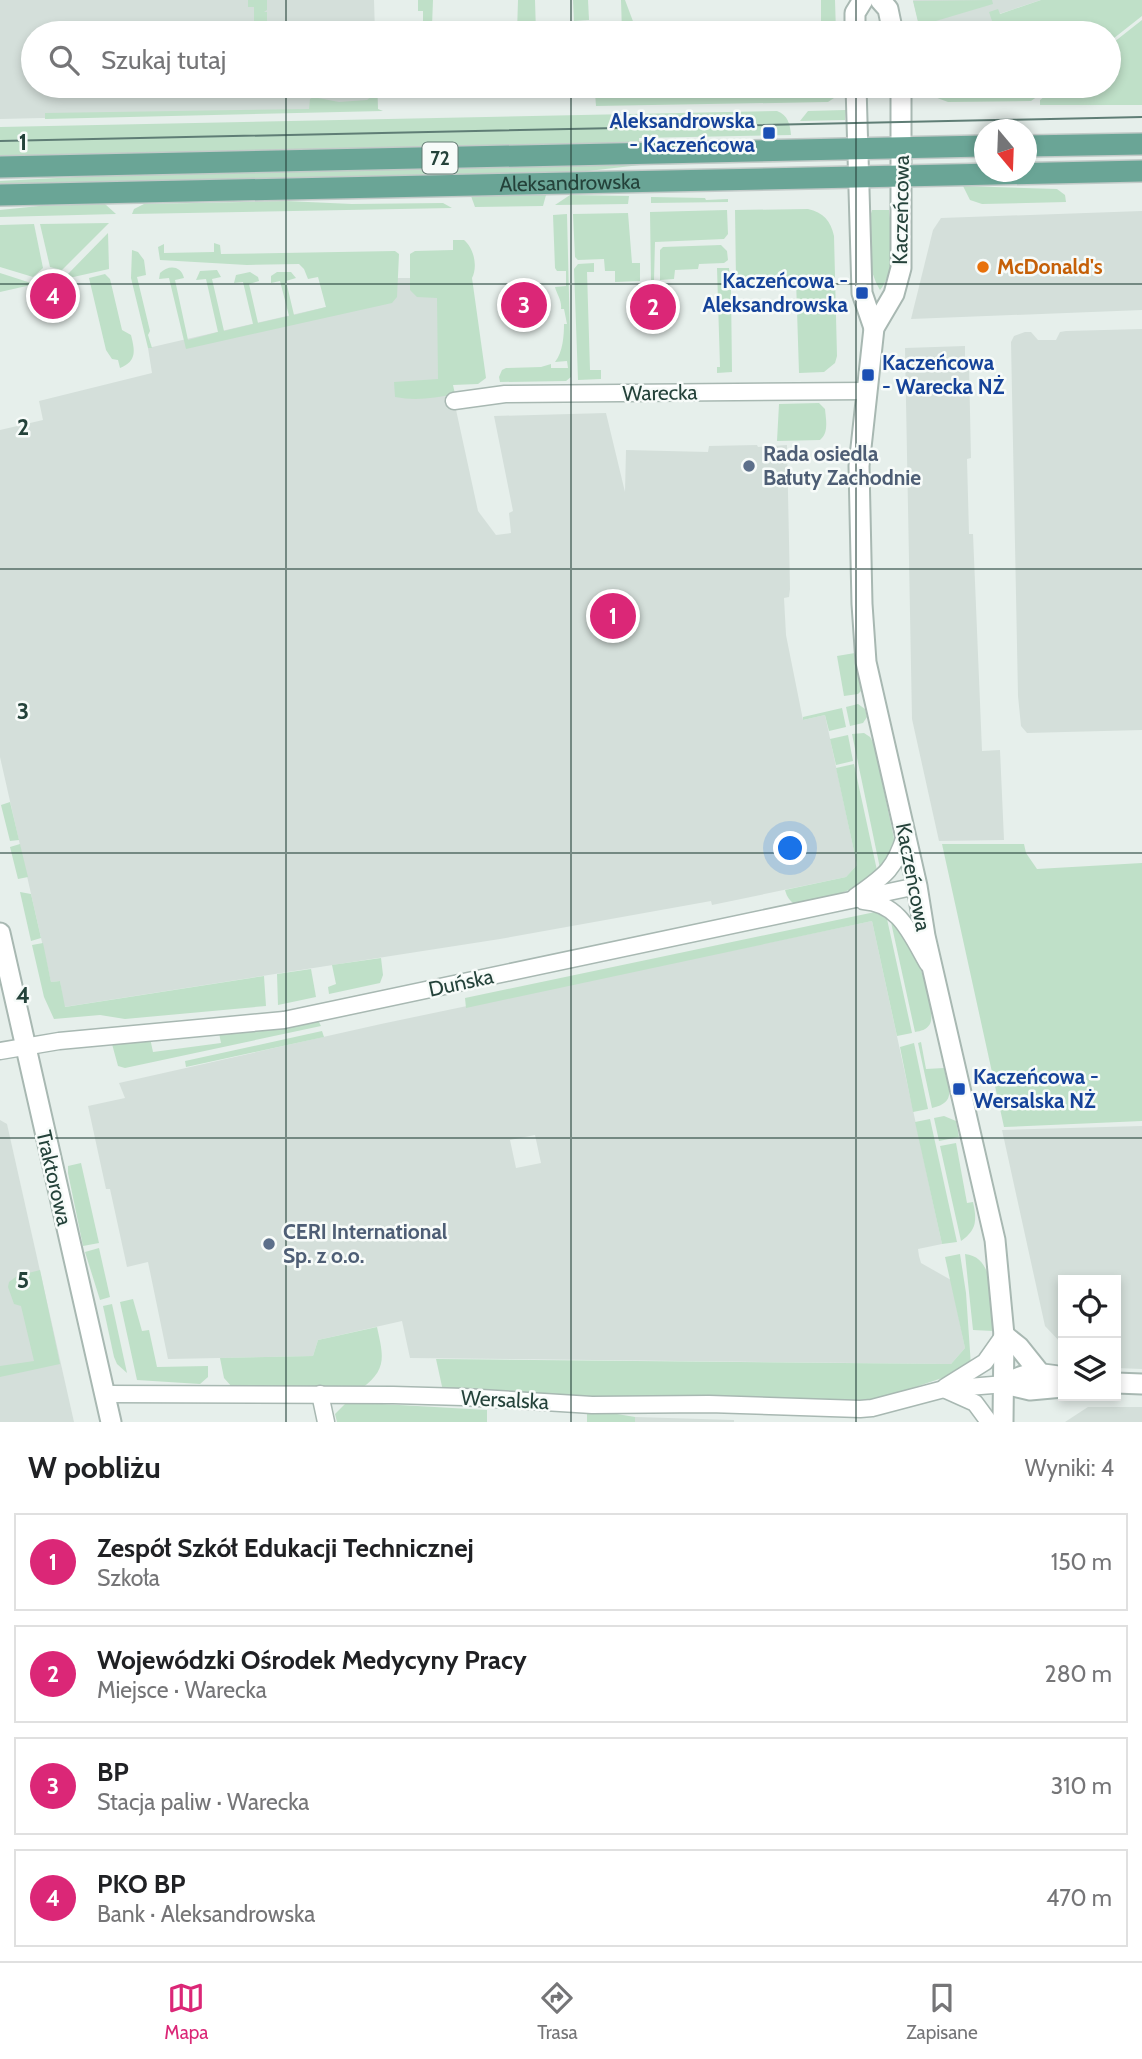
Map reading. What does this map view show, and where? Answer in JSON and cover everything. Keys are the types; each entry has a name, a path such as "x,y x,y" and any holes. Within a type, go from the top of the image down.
{"main road":[{"path":"1037,146 1142,144"},
{"name":"Aleksandrowska","path":"0,167 974,146"},
{"name":"Aleksandrowska","path":"0,195 1142,171"}],"street":[{"path":"855,21 855,13 863,0"},
{"path":"880,0 888,9 890,21"},
{"name":"Kaczeńcowa","path":"856,98 862,293 873,328 859,466 864,640 877,715 933,974 967,1123 977,1154 999,1262 1004,1335 1003,1422"},
{"name":"Kaczeńcowa","path":"873,328 894,294 902,258 901,98"},
{"name":"Warecka","path":"454,401 505,394 867,391"},
{"path":"850,900 888,872 905,836"},
{"name":"Duńska","path":"0,1051 25,1046 284,1020 916,886"},
{"path":"850,900 872,902 895,912 933,974"},
{"name":"Traktorowa","path":"0,933 111,1422"},
{"path":"1004,1335 1019,1347 1039,1372 1058,1376"},
{"name":"Wersalska","path":"944,1389 985,1362 1004,1335"},
{"name":"Wersalska","path":"1004,1384 1021,1375 1039,1372"},
{"path":"1121,1383 1142,1384"},
{"name":"Wersalska","path":"104,1394 320,1394 464,1397 592,1405 709,1404 860,1409 944,1389 1004,1384 1030,1390 1058,1387"},
{"path":"944,1389 975,1403 989,1422"},
{"path":"320,1394 326,1422"}],"shaded area":[{"path":"0,0 374,0 375,21 21,21 21,98 378,98 378,110 0,119"},
{"path":"913,0 1041,0 999,14 1000,21 918,21"},
{"path":"1142,211 1142,310 911,319 933,230 941,218"},
{"path":"461,278 450,382 478,511 496,535 511,533 509,513 513,511 494,416 606,413 625,492 626,450 708,452 709,446 787,445 790,589 789,597 784,598 786,635 803,720 825,715 857,865 846,877 712,905 711,901 500,939 64,1007 60,981 51,982 0,757 0,430 43,420 39,401 152,373 148,348 326,307 324,281"},
{"path":"1142,329 1142,730 1027,733 1021,726 1018,696 1011,342 1014,336 1025,332 1031,332 1038,340 1056,340 1060,332 1066,331"},
{"path":"965,346 965,365 969,366 971,458 967,459 969,534 973,534 982,751 1000,750 1004,840 939,841 912,719 905,348"},
{"path":"872,921 942,1244 918,1249 919,1256 921,1263 951,1280 965,1348 951,1364 410,1358 402,1321 318,1340 313,1356 168,1359 148,1262 127,1267 88,1106 125,1098 119,1083 381,1024","holes":["535,1135 541,1163 516,1168 510,1140"]},
{"path":"0,1120 7,1124 74,1422 0,1422"},
{"path":"1142,1126 1142,1369 1121,1368 1121,1275 1058,1275 1058,1340 1045,1326 1002,1130"},
{"path":"1088,1407 1142,1407 1142,1422 1065,1422"},
{"path":"635,1417 734,1420 734,1422 635,1422"}],"green space":[{"path":"248,0 267,0 267,10 264,12 267,12 267,21 254,21 254,7 248,7"},
{"path":"418,0 433,0 432,21 423,21 423,11 418,11"},
{"path":"518,0 535,0 536,21 517,21"},
{"path":"573,0 588,0 589,20 574,21"},
{"path":"621,0 625,0 633,21 622,21"},
{"path":"821,0 835,0 836,21 821,21"},
{"path":"992,0 993,4 936,21 918,21 913,1"},
{"path":"1041,0 1142,0 1142,16 1121,33 1121,21 992,21 989,12 998,9 1000,14"},
{"path":"1142,20 1142,105 1040,105 1043,98 1121,98 1121,37"},
{"path":"312,98 339,102 378,98 378,109 383,111 45,119 45,113 309,109"},
{"path":"595,98 834,98 828,102 596,106"},
{"path":"937,98 1035,98 1031,101 948,102"},
{"path":"846,110 845,120 800,121 808,111"},
{"path":"777,111 788,120 791,135 639,138 639,144 0,156 0,127"},
{"path":"791,160 640,165 571,173 0,184 0,181 95,176"},
{"path":"963,186 1057,189 1065,195 1066,202 982,204 970,200"},
{"path":"546,195 543,206 475,207 471,196"},
{"path":"570,195 629,196 628,204 555,205"},
{"path":"651,197 728,199 728,202 651,203"},
{"path":"286,201 352,204 443,203 452,208 132,214 134,209 144,204"},
{"path":"105,204 116,214 0,217 0,210"},
{"path":"808,209 825,218 834,236 837,356 835,363 824,372 799,373 796,279 736,280 735,210"},
{"path":"727,210 728,234 724,239 655,242 654,280 651,280 650,212"},
{"path":"872,210 889,210 891,230 891,262 880,290 872,272 868,251"},
{"path":"628,213 632,263 640,263 640,281 615,282 615,271 605,271 604,259 578,260 575,257 573,214"},
{"path":"567,214 571,377 566,381 500,382 502,370 506,368 541,367 551,364 551,368 568,368 567,361 555,362 561,348 564,324 567,324 555,287 566,286 566,271 557,271 555,268 553,215"},
{"path":"109,223 62,270 50,267 40,224"},
{"path":"34,224 43,268 33,277 0,267 0,225"},
{"path":"108,233 109,269 69,278 67,275"},
{"path":"453,240 464,240 474,258 472,278 486,378 478,384 453,385 455,394 410,399 395,397 394,382 438,379 437,298 417,297 410,290 410,254 415,251 453,250"},
{"path":"214,243 220,245 221,254 395,251 399,254 397,297 392,303 186,349 169,278 159,279 160,273 167,269 177,269 184,278 175,280 188,340 218,332 206,279 196,280 200,271 217,270 221,277 212,279 224,331 253,324 243,282 234,283 236,275 250,272 258,277 259,281 249,284 258,323 289,316 280,281 271,283 271,276 277,272 291,272 296,278 286,281 294,315 326,307 318,277 308,279 299,264 247,265 160,260 158,247 164,244 164,253 214,252"},
{"path":"721,245 727,251 728,260 724,263 699,264 698,269 675,270 674,279 660,280 660,250 663,247"},
{"path":"132,250 138,252 144,260 146,275 137,277 152,348 148,348 131,278"},
{"path":"594,263 594,272 587,272 590,370 601,370 601,379 578,380 574,269 578,264"},
{"path":"717,268 729,268 730,279 727,279 728,290 731,290 732,372 717,373 717,367 720,367"},
{"path":"0,273 31,283 31,285 0,292"},
{"path":"105,274 110,279 122,330 131,335 133,346 132,359 120,368 118,360 112,359 106,350 89,278"},
{"path":"819,403 825,409 826,422 825,434 820,440 777,441 779,404"},
{"path":"855,653 861,691 844,696 837,656"},
{"path":"858,704 865,709 867,717 863,723 850,726 846,707"},
{"path":"842,708 846,727 829,731 825,715 803,720 803,717"},
{"path":"864,733 874,744 895,843 881,873 852,734"},
{"path":"848,735 853,761 836,765 830,739"},
{"path":"854,764 878,875 839,894 797,905 789,899 785,890 846,877 857,865 836,768"},
{"path":"10,802 19,840 10,841 1,805"},
{"path":"20,844 28,877 18,879 10,847"},
{"path":"942,844 1024,844 1026,853 1037,869 1142,863 1142,1121 1004,1127"},
{"path":"20,892 31,894 41,938 31,941"},
{"path":"875,912 887,919 912,1033 897,1036 872,921 466,1008 465,998"},
{"path":"889,913 915,955 927,990 931,1011 930,1024 915,1032"},
{"path":"43,943 51,982 60,981 65,1007 264,976 266,1006 125,1019 100,1015 54,1019 44,997 32,945"},
{"path":"381,958 383,975 380,983 329,994 328,987 336,984 332,965"},
{"path":"311,969 316,997 278,1005 277,974"},
{"path":"318,1020 321,1026 125,1068 118,1066 112,1044 150,1038 153,1052 221,1043 219,1033"},
{"path":"322,1031 324,1037 186,1067 185,1061"},
{"path":"921,1042 926,1069 944,1068 949,1088 945,1102 932,1108 918,1043"},
{"path":"914,1043 928,1109 913,1112 900,1047"},
{"path":"944,1116 956,1121 959,1137 939,1141 934,1118"},
{"path":"930,1119 957,1242 942,1244 915,1122"},
{"path":"956,1143 967,1203 973,1202 975,1214 973,1229 961,1241 940,1146"},
{"path":"81,1163 99,1243 83,1246 68,1173 68,1166"},
{"path":"99,1248 110,1297 100,1300 85,1252"},
{"path":"960,1254 966,1293 971,1366 865,1404 581,1400 443,1391 436,1359 951,1364 965,1348 945,1257"},
{"path":"965,1254 975,1257 983,1264 987,1273 992,1296 993,1331 973,1330"},
{"path":"40,1270 60,1364 0,1377 0,1366 34,1361 21,1306 14,1304 8,1287 9,1282 17,1276"},
{"path":"133,1299 142,1331 149,1330 157,1367 208,1366 208,1377 200,1384 137,1380 120,1302"},
{"path":"112,1304 127,1373 114,1357 103,1306"},
{"path":"377,1327 382,1361 376,1374 362,1388 232,1387 224,1378 220,1358 313,1356 318,1340"},
{"path":"347,1402 487,1410 487,1422 337,1422 335,1414"},
{"path":"587,1409 635,1417 635,1422 587,1422"}],"tram line":[{"path":"0,141 1142,117"}],"place":[{"name":"Aleksandrowska - Kaczeńcowa","path":"769,133"},
{"name":"McDonald's","path":"983,267"},
{"name":"Kaczeńcowa - Aleksandrowska","path":"862,293"},
{"name":"PKO BP","path":"53,296"},
{"name":"BP","path":"524,305"},
{"name":"Wojewódzki Ośrodek Medycyny Pracy","path":"653,307"},
{"name":"Kaczeńcowa - Warecka NŻ","path":"868,375"},
{"name":"Rada osiedla Bałuty Zachodnie","path":"749,466"},
{"name":"Zespół Szkół Edukacji Technicznej","path":"613,616"},
{"name":"Kaczeńcowa - Wersalska NŻ","path":"959,1089"},
{"name":"CERI International Sp. z o.o.","path":"269,1244"}]}
